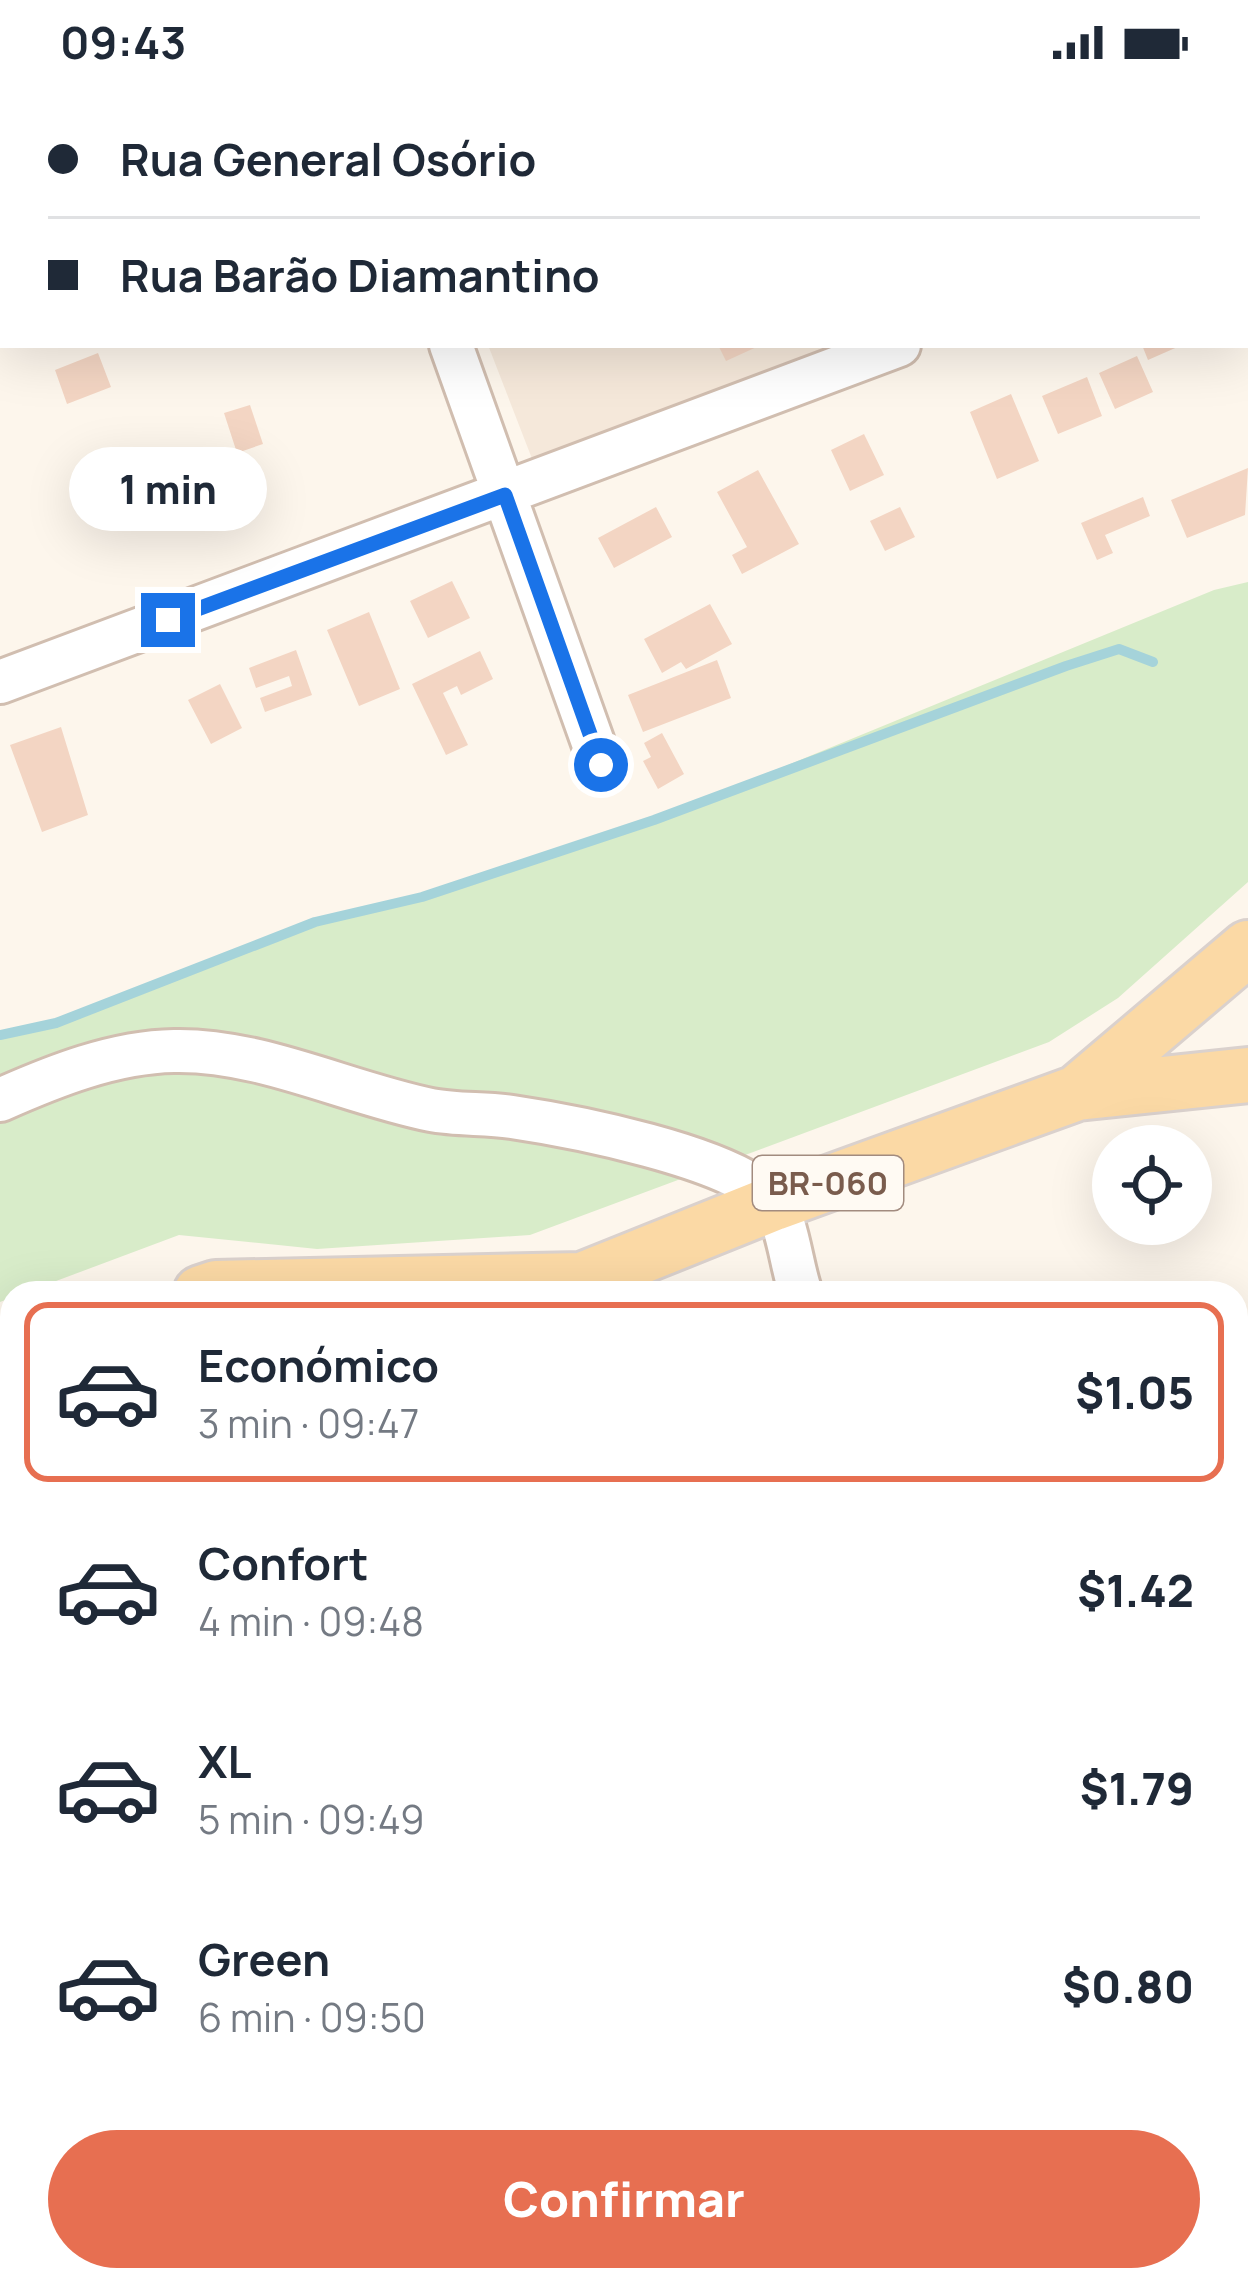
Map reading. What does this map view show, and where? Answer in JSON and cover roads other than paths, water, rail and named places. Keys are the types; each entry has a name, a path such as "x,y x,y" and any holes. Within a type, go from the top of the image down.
{"main road":[{"name":"BR-060","path":"1078,1093 1248,948"},
{"name":"BR-060","path":"588,1281 774,1203 1078,1093 1248,1075"}],"street":[{"path":"452,348 601,765"},
{"path":"0,682 891,348"},
{"path":"0,1100 82,1067 151,1052 211,1052 433,1110 512,1117 616,1139 724,1169 774,1203 788,1281"}],"waterway":[{"path":"0,1035 56,1023 315,922 422,897 654,820 1066,666 1119,649 1153,662"}]}
